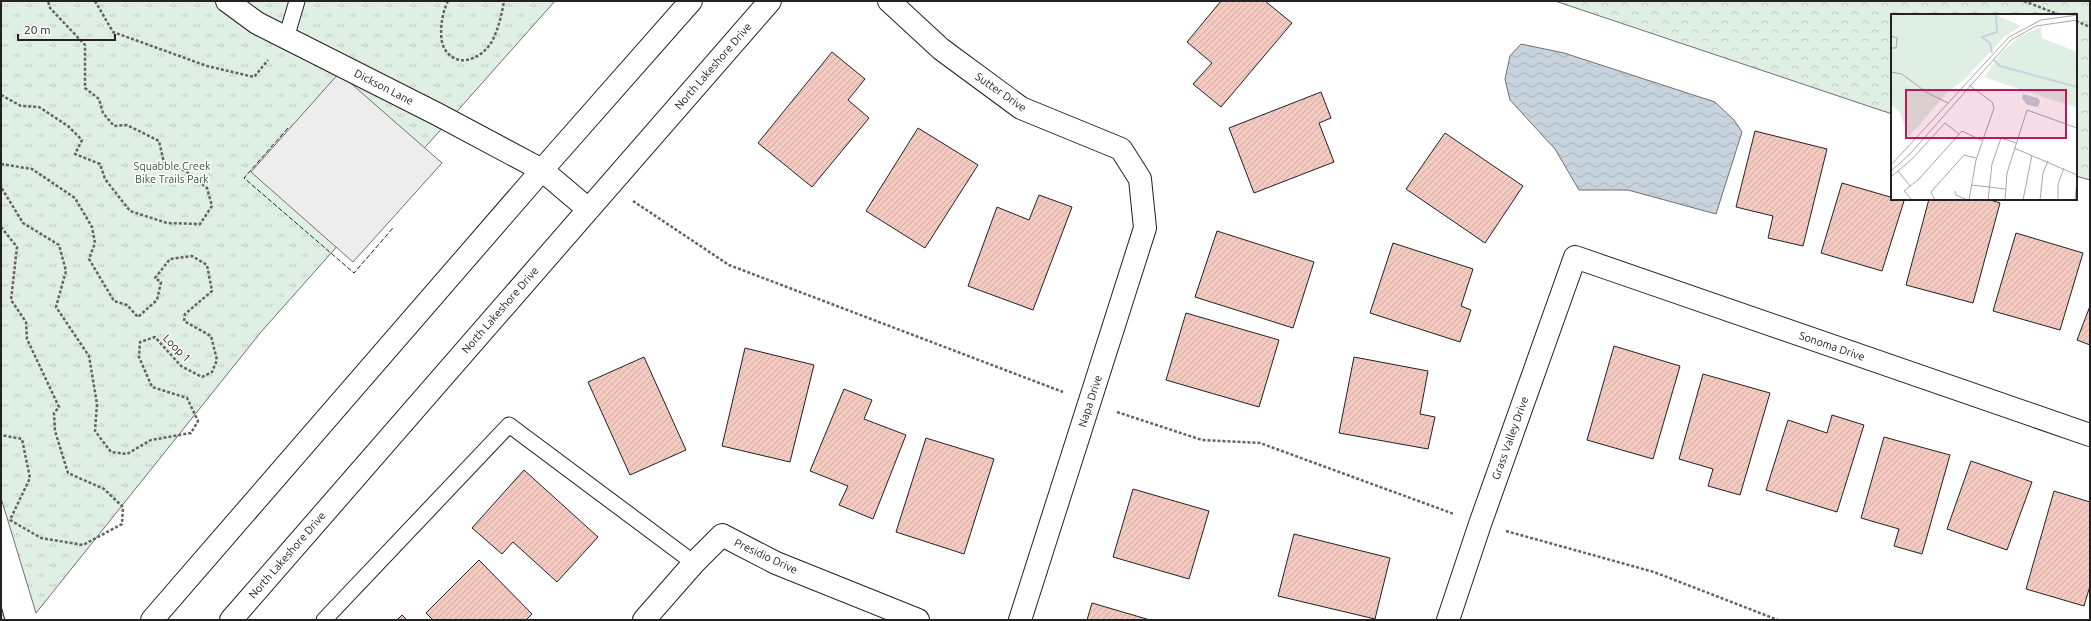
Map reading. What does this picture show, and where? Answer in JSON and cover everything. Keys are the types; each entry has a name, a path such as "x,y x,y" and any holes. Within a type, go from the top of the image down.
{"street":[{"name":"Dickson Lane","path":"227,1 257,23 437,114 542,170 588,209"},
{"path":"152,620 542,170 691,1"},
{"name":"North Lakeshore Drive","path":"231,620 770,1"},
{"name":"Sutter Drive","path":"889,1 941,49 1021,108 1121,149 1140,180"},
{"name":"Napa Drive","path":"1020,620 1145,228 1140,180"},
{"name":"Sonoma Drive","path":"1575,257 2090,436"},
{"name":"Grass Valley Drive","path":"1448,620 1480,524 1575,257"},
{"name":"Presidio Drive","path":"644,620 694,562 722,535 776,562 918,620"}],"lane":[{"path":"286,38 297,1"},
{"path":"324,620 509,425 694,562"}],"path":[{"path":"1,95 21,106 39,107 68,126 82,140 75,154 100,164 104,179 130,211 167,223 200,224 212,206 207,188 186,171 164,163 159,141 127,124 114,126 103,113 99,99 84,88 85,45 50,8 48,1"},
{"path":"95,1 113,32 207,66 254,77 286,38"},
{"path":"448,1 442,10 441,32 445,51 454,58 469,61 482,54 494,38 504,1"},
{"path":"2024,1 2057,14"},
{"path":"2077,21 2090,27"},
{"name":"Loop 1","path":"1,164 32,169 75,198 92,227 95,243 89,259 114,301 127,305 138,317 157,300 161,282 155,278 170,259 192,256 207,265 212,291 185,314 184,321 211,336 217,360 212,372 202,377 181,366 155,337 140,342 139,357 152,387 187,398 198,421 191,433 151,440 127,454 111,452 94,430 97,404 89,356 56,307 66,271 59,245 23,223 1,187"},
{"path":"610,184 729,265 1089,402 1202,440 1260,443 1480,524 1654,572 1778,620"},
{"path":"1,227 17,247 11,300 26,322 27,340 59,407 54,413 54,430 68,473 104,489 123,507 122,524 83,545 41,538 10,520 30,478 22,439 1,436"}],"green space":[{"name":"Squabble Creek Bike Trails Park","path":"1,1 555,1 261,332 36,613 1,498"},
{"path":"1555,1 2090,1 2090,180 2077,176 2077,14 1891,14 1891,114"}],"shaded area":[{"path":"339,73 442,163 353,262 251,172"}],"water":[{"path":"1521,44 1564,53 1715,102 1734,120 1742,132 1716,214 1628,190 1579,190 1555,149 1510,100 1505,79 1510,56"}],"building":[{"path":"1221,1 1265,1 1292,23 1221,107 1193,84 1212,63 1187,42"},
{"path":"832,52 865,79 848,100 869,118 812,187 758,143"},
{"path":"1321,92 1331,118 1319,123 1334,162 1254,193 1229,128"},
{"path":"918,128 978,165 925,248 866,211"},
{"path":"1755,131 1827,149 1803,246 1768,238 1773,216 1736,207"},
{"path":"1445,133 1523,186 1485,243 1406,189"},
{"path":"1842,183 1891,197 1891,200 1904,201 1882,271 1821,253"},
{"path":"1039,195 1072,207 1033,310 968,286 997,207 1029,220"},
{"path":"1929,200 1990,200 2000,203 1973,303 1906,285"},
{"path":"1217,231 1314,262 1293,328 1195,297"},
{"path":"2016,233 2083,253 2060,330 1993,311"},
{"path":"1393,243 1473,269 1461,306 1471,310 1460,342 1370,313"},
{"path":"2090,306 2090,345 2077,340"},
{"path":"1186,313 1279,340 1259,407 1166,380"},
{"path":"1614,346 1680,366 1653,459 1587,440"},
{"path":"745,348 814,365 790,462 722,446"},
{"path":"644,357 686,450 630,475 588,382"},
{"path":"1354,357 1428,371 1420,414 1435,417 1428,449 1339,433"},
{"path":"1703,374 1770,393 1740,495 1708,486 1713,469 1679,459"},
{"path":"844,389 872,400 864,419 906,435 873,519 839,505 848,486 810,471"},
{"path":"1832,415 1864,425 1837,512 1766,490 1788,420 1827,433"},
{"path":"1884,437 1950,455 1922,554 1894,546 1899,529 1861,518"},
{"path":"926,438 994,459 964,554 896,532"},
{"path":"1971,461 2032,482 2007,550 1947,529"},
{"path":"524,470 598,537 557,582 513,542 502,554 472,528"},
{"path":"1133,489 1209,511 1189,579 1113,557"},
{"path":"2054,491 2090,502 2090,586 2084,606 2026,589"},
{"path":"1294,534 1390,558 1375,619 1278,596"},
{"path":"479,560 532,614 526,620 433,620 426,613"},
{"path":"1092,603 1150,620 1087,620"},
{"path":"1,606 5,620 1,620"},
{"path":"402,615 407,620 397,620"}],"fence":[{"path":"288,128 244,178 354,273 393,228"}]}
